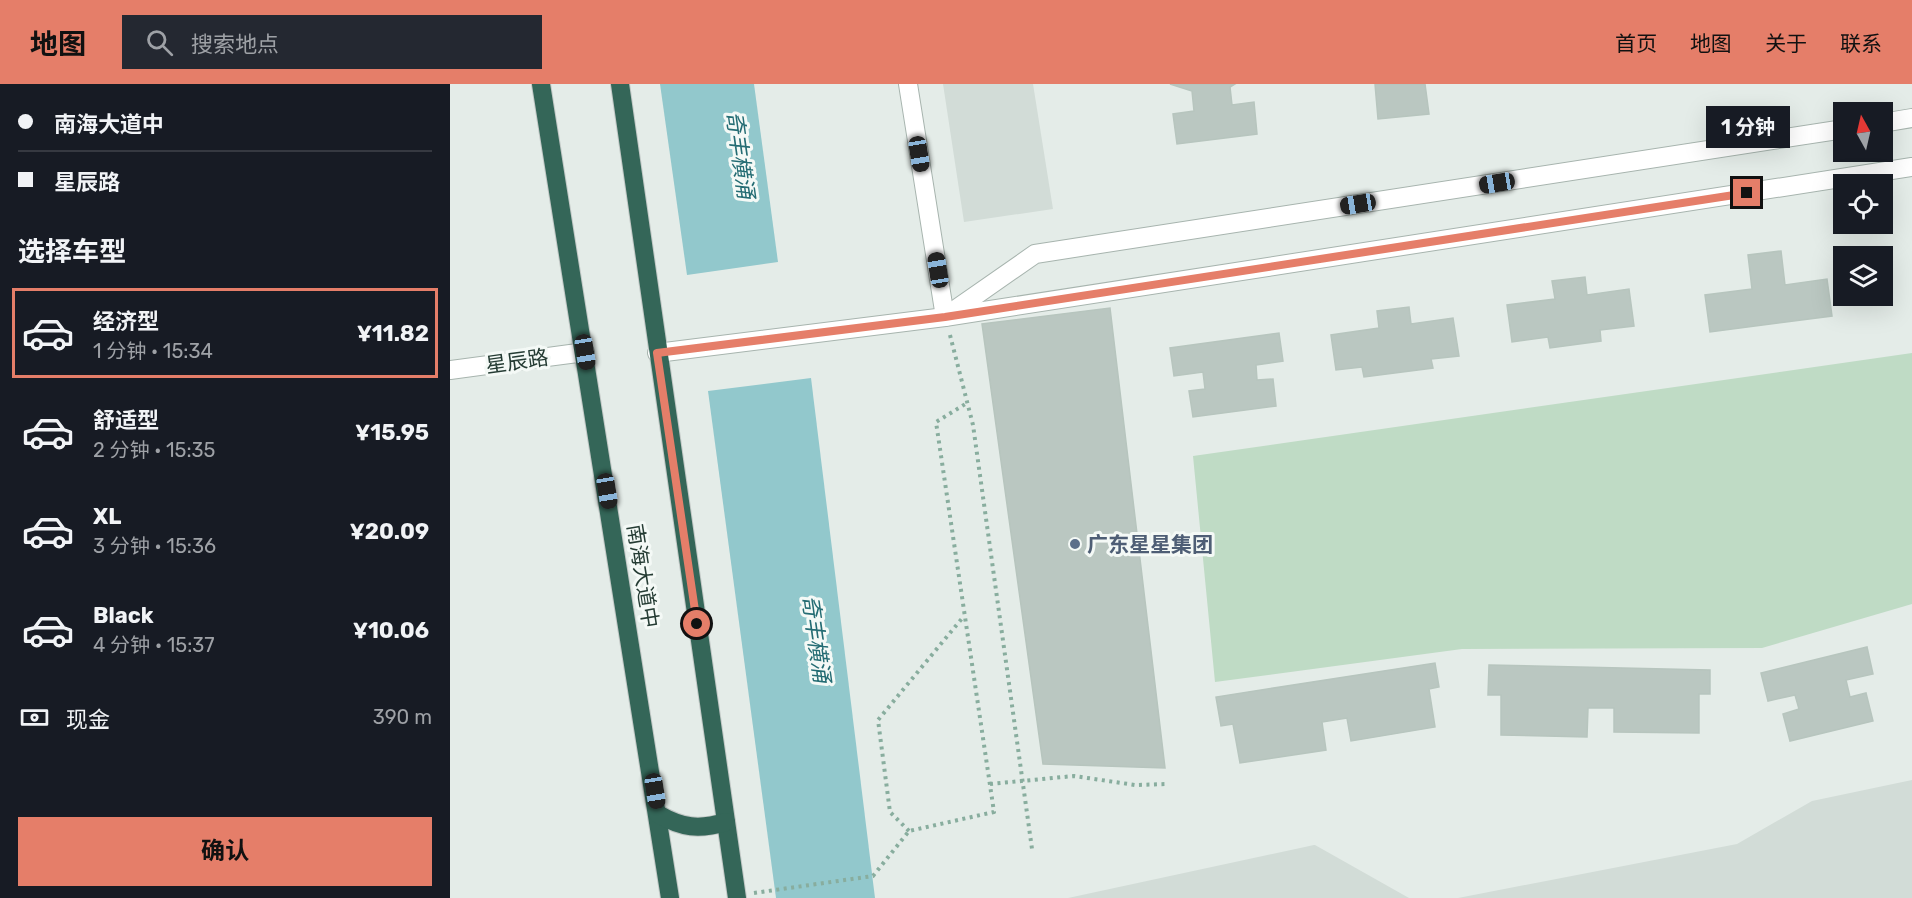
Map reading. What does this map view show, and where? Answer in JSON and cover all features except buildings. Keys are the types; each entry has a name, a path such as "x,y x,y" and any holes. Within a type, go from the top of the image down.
{"highway":[{"name":"南海大道中","path":"541,84 670,898"},
{"path":"620,84 737,897"},
{"path":"658,814 678,826 710,827 726,822"}],"street":[{"path":"908,84 945,317"},
{"path":"1893,121 1912,118"},
{"path":"945,317 1035,254 1833,131"},
{"path":"657,353 945,317 1912,167"},
{"name":"星辰路","path":"450,370 585,352"}],"path":[{"path":"945,317 973,425 1032,849"},
{"path":"737,897 782,888 873,876 909,831 994,812 936,422 967,403"},
{"path":"909,831 890,812 878,720 965,616"},
{"path":"990,784 1074,776 1135,785 1168,784"}],"shaded area":[{"path":"943,84 1033,84 1053,209 964,222"},
{"path":"1912,780 1912,898 1458,898 1737,844 1812,801"},
{"path":"1314,845 1409,898 1068,898"}],"green space":[{"path":"1912,353 1912,604 1762,648 1462,649 1215,682 1193,456"}],"water":[{"name":"奇丰横涌","path":"660,84 754,84 778,262 687,275"},
{"name":"奇丰横涌","path":"811,378 875,898 776,898 708,391"}],"place":[{"name":"广东星星集团","path":"1075,544"}],"route":[{"path":"697,624 657,353 945,317 1747,193"}]}
